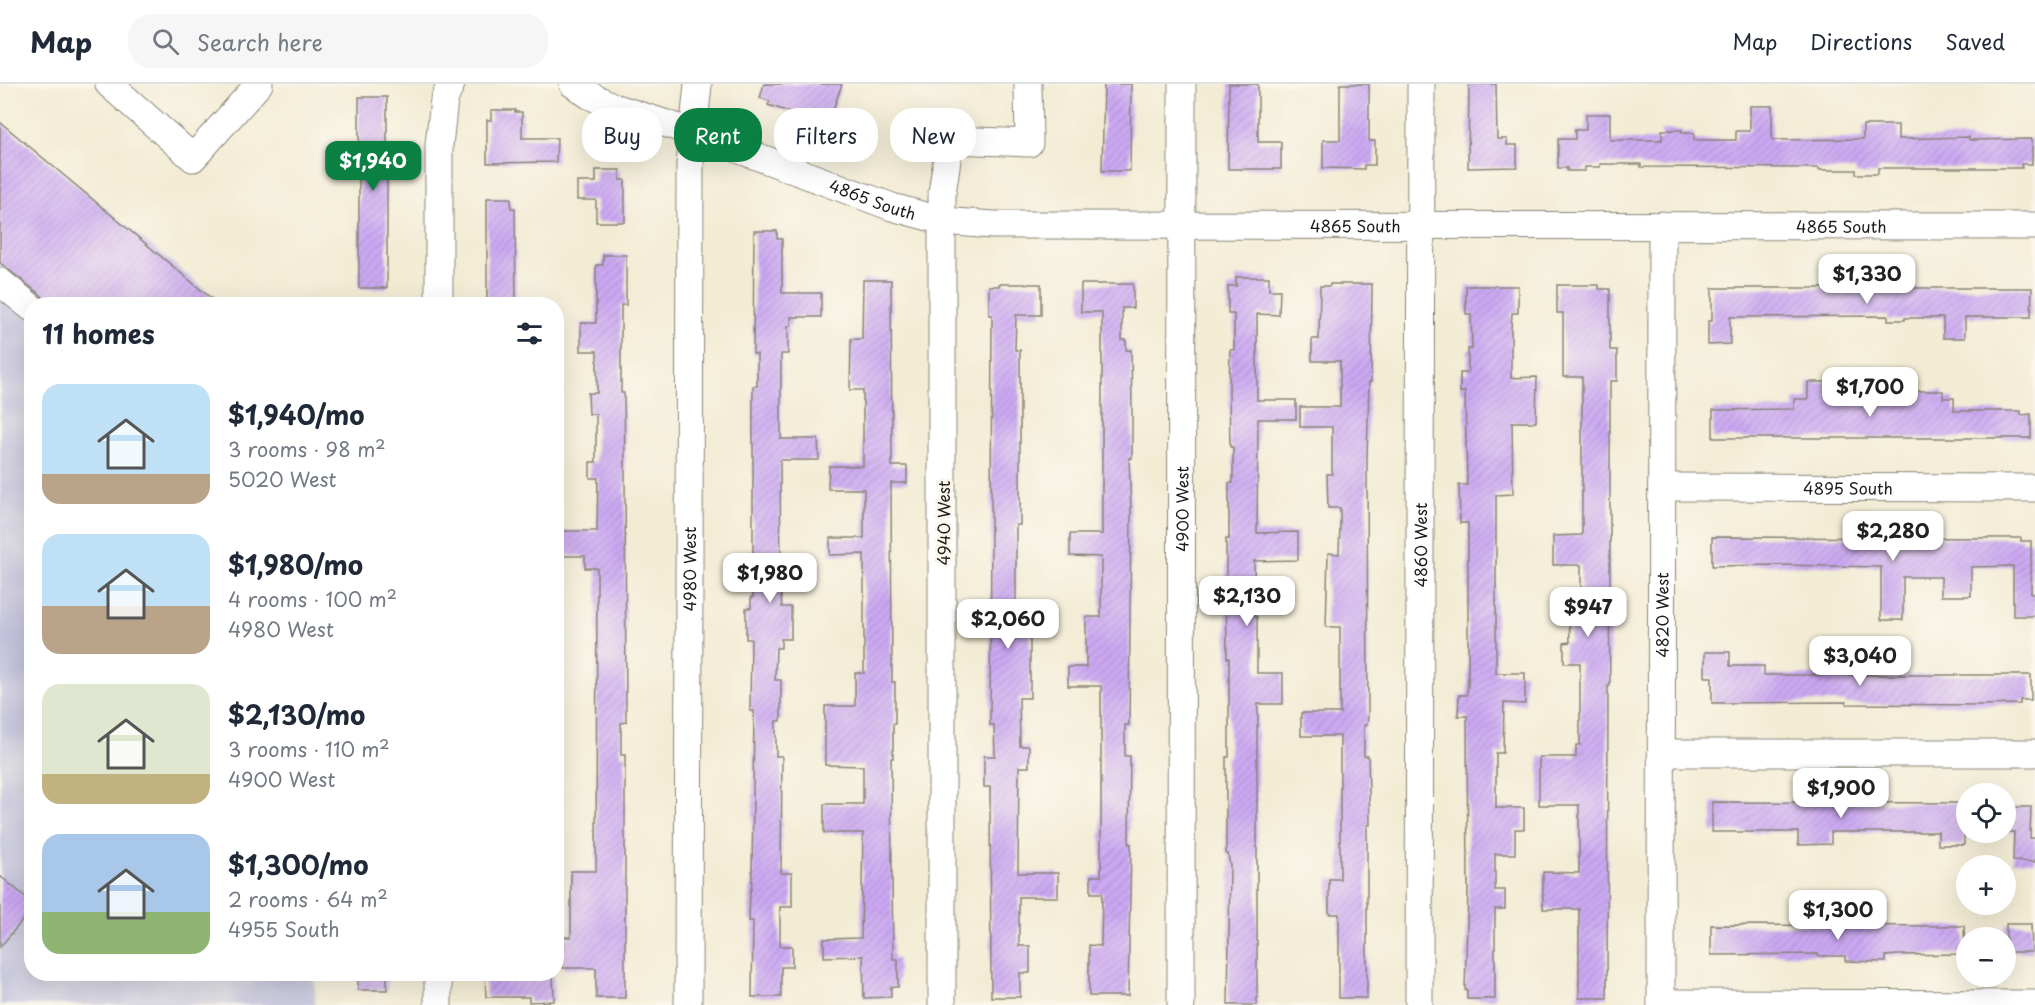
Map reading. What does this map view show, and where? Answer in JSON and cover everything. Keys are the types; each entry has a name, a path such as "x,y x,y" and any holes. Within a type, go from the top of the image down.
{"street":[{"path":"108,84 193,158 260,84"},
{"path":"439,297 439,137 444,100 451,84"},
{"name":"4865 South","path":"573,84 589,95 614,106 674,126"},
{"name":"4980 West","path":"695,108 698,84"},
{"name":"4940 West","path":"942,1005 944,221 942,193 950,140 1029,143 1028,84"},
{"name":"4900 West","path":"1181,1005 1182,84"},
{"name":"4860 West","path":"1419,1005 1420,84"},
{"name":"4865 South","path":"762,158 892,207 944,221 993,225 2035,225"},
{"name":"4980 West","path":"688,1005 690,162"},
{"name":"4820 West","path":"1661,1004 1662,225"},
{"path":"0,282 24,302"},
{"name":"4895 South","path":"1662,487 2035,488"},
{"path":"1662,753 2035,753"},
{"path":"438,981 438,1005"},
{"path":"1661,1004 2035,1004"}],"shaded area":[{"path":"0,122 214,297 24,297 24,981 315,981 315,1005 0,1005"}],"building":[{"path":"764,84 842,84 834,108 777,108 768,105 770,101 760,98"},
{"path":"1104,84 1131,84 1130,171 1102,171"},
{"path":"1229,84 1258,84 1258,142 1281,142 1281,169 1228,169"},
{"path":"1340,84 1369,84 1369,141 1375,141 1375,165 1364,165 1364,169 1323,168 1323,140 1340,140"},
{"path":"1469,84 1496,84 1497,139 1507,139 1507,145 1517,145 1517,167 1468,168"},
{"path":"359,97 387,97 387,288 359,288"},
{"path":"1750,106 1772,106 1772,140 1863,139 1863,125 1898,125 1898,139 1969,137 1969,140 2032,139 2032,164 2021,164 2022,168 1878,168 1878,174 1856,174 1856,170 1819,170 1819,168 1641,167 1641,164 1600,164 1600,167 1585,167 1585,171 1567,171 1567,168 1558,168 1558,139 1575,139 1575,130 1586,130 1586,114 1610,114 1610,140 1662,140 1662,130 1682,130 1682,133 1694,133 1694,140 1736,140 1736,131 1750,131"},
{"path":"491,110 522,112 522,138 557,138 556,162 487,163 487,120 491,120"},
{"path":"0,122 210,297 43,297 0,263"},
{"path":"596,170 620,170 620,180 625,180 625,222 596,222 596,200 577,200 577,182 596,182"},
{"path":"487,198 511,198 511,208 515,208 516,297 487,297"},
{"path":"754,231 777,231 777,239 782,239 782,293 821,293 821,317 791,317 791,326 788,326 788,354 781,354 781,439 818,439 819,460 780,460 781,597 782,607 791,607 791,639 781,639 781,648 776,648 775,680 781,680 781,721 776,721 776,756 782,756 781,873 792,873 792,907 780,907 780,946 792,946 792,967 781,967 781,997 752,997 753,921 749,921 752,879 754,711 750,711 751,639 746,639 746,608 751,608 751,597 753,597 753,386 757,386 757,354 753,354"},
{"path":"603,255 626,255 626,305 621,305 621,393 624,393 625,462 626,722 621,723 621,755 625,755 625,998 596,998 596,968 564,968 564,937 571,937 571,871 596,871 597,568 585,568 585,556 564,556 564,531 597,531 598,478 590,478 590,462 596,462 596,414 589,414 588,393 597,393 597,351 581,351 581,323 596,323 596,265 603,265"},
{"path":"1236,277 1269,277 1269,290 1280,290 1279,315 1257,314 1257,400 1296,400 1296,419 1258,419 1257,533 1298,532 1298,560 1254,561 1257,673 1283,673 1283,704 1258,704 1257,1005 1228,1005 1230,865 1228,854 1226,854 1229,658 1227,658 1226,539 1229,539 1229,483 1233,483 1229,391 1230,350 1234,350 1234,314 1228,314 1228,286 1236,286"},
{"path":"863,280 891,280 892,466 907,466 907,483 891,483 892,682 895,682 895,724 893,724 893,758 891,758 893,959 898,959 898,987 891,987 891,997 864,998 863,956 824,957 824,939 861,938 863,833 824,833 824,804 863,804 863,766 825,765 825,706 855,706 855,673 864,673 864,554 830,555 830,538 864,538 864,489 828,489 829,466 863,466 863,390 850,390 851,339 862,339"},
{"path":"999,284 1041,284 1041,315 1016,315 1015,350 1020,350 1020,525 1016,525 1016,618 1020,618 1019,627 1030,628 1030,698 1019,698 1020,746 1029,746 1029,767 1019,767 1018,873 1058,873 1058,897 1019,897 1019,946 1030,946 1030,973 1020,973 1020,997 991,997 990,787 984,787 984,756 995,756 994,725 990,725 992,315 989,315 989,286 999,286"},
{"path":"1081,284 1133,284 1133,308 1122,308 1122,340 1126,340 1126,350 1131,350 1132,406 1132,458 1129,458 1131,510 1129,725 1125,725 1125,756 1130,756 1129,844 1131,844 1128,996 1089,996 1089,945 1101,946 1102,893 1091,893 1091,876 1101,876 1101,686 1068,686 1068,667 1086,667 1086,617 1101,617 1101,557 1070,556 1070,534 1102,534 1102,312 1081,312"},
{"path":"1330,284 1372,284 1367,459 1368,715 1367,725 1364,725 1364,756 1368,756 1370,825 1367,825 1367,998 1339,998 1339,914 1329,914 1329,879 1340,879 1340,736 1301,736 1301,713 1340,713 1340,627 1326,627 1328,553 1339,554 1340,525 1340,508 1328,508 1327,474 1332,474 1332,427 1300,427 1300,407 1340,407 1340,361 1312,361 1312,339 1319,339 1320,286 1330,286"},
{"path":"1557,285 1599,285 1599,289 1610,289 1610,350 1617,350 1617,381 1610,381 1607,998 1579,998 1579,909 1543,909 1543,872 1579,873 1579,805 1539,805 1539,757 1576,757 1576,745 1580,745 1580,663 1564,663 1564,643 1570,642 1569,608 1581,608 1581,565 1553,565 1553,536 1582,535 1582,377 1563,377 1563,313 1557,313"},
{"path":"1466,286 1518,286 1518,313 1512,313 1511,378 1537,377 1536,422 1512,422 1513,494 1496,495 1496,673 1525,673 1525,704 1504,703 1503,753 1496,753 1496,808 1524,808 1524,829 1515,829 1515,854 1495,854 1495,890 1505,890 1505,909 1495,909 1495,999 1467,999 1467,990 1465,990 1468,892 1467,716 1458,716 1459,695 1467,695 1468,684 1468,523 1460,523 1459,485 1467,485 1465,392 1460,392 1460,373 1468,373 1468,349 1472,349 1471,314 1466,314"},
{"path":"1712,288 2032,288 2031,317 1965,317 1965,338 1943,338 1943,318 1888,320 1888,316 1730,317 1730,344 1708,345 1708,321 1712,321"},
{"path":"1808,382 1832,382 1832,393 1943,391 1943,398 1954,398 1954,411 2021,411 2021,415 2031,414 2031,438 1713,438 1713,410 1794,409 1794,399 1808,399"},
{"path":"1712,537 2021,538 2021,541 2031,541 2031,594 2035,594 2035,616 2013,616 2013,566 1971,567 1971,596 1941,596 1941,577 1903,577 1903,620 1881,620 1881,567 1712,566"},
{"path":"1705,652 1730,652 1730,666 1764,666 1764,675 2031,675 2031,700 2020,700 2020,704 1979,705 1846,704 1846,702 1712,703 1712,677 1705,677"},
{"path":"1712,802 1956,803 1956,843 1964,843 1964,845 1938,845 1938,832 1831,832 1831,844 1798,845 1798,832 1712,832"},
{"path":"2016,807 2031,807 2030,838 2035,838 2035,862 2016,861 2016,855 2013,855 2014,843 2016,843"},
{"path":"0,876 24,896 24,918 0,947"},
{"path":"2006,924 2031,924 2032,952 2016,952 2016,927 2006,927"},
{"path":"1711,925 1964,926 1956,927 1956,954 1886,956 1886,962 1845,961 1845,956 1818,956 1818,954 1711,955"},
{"path":"358,981 387,981 387,990 358,990"},
{"path":"485,981 553,981 554,1001 529,1002 529,997 486,997"}]}
